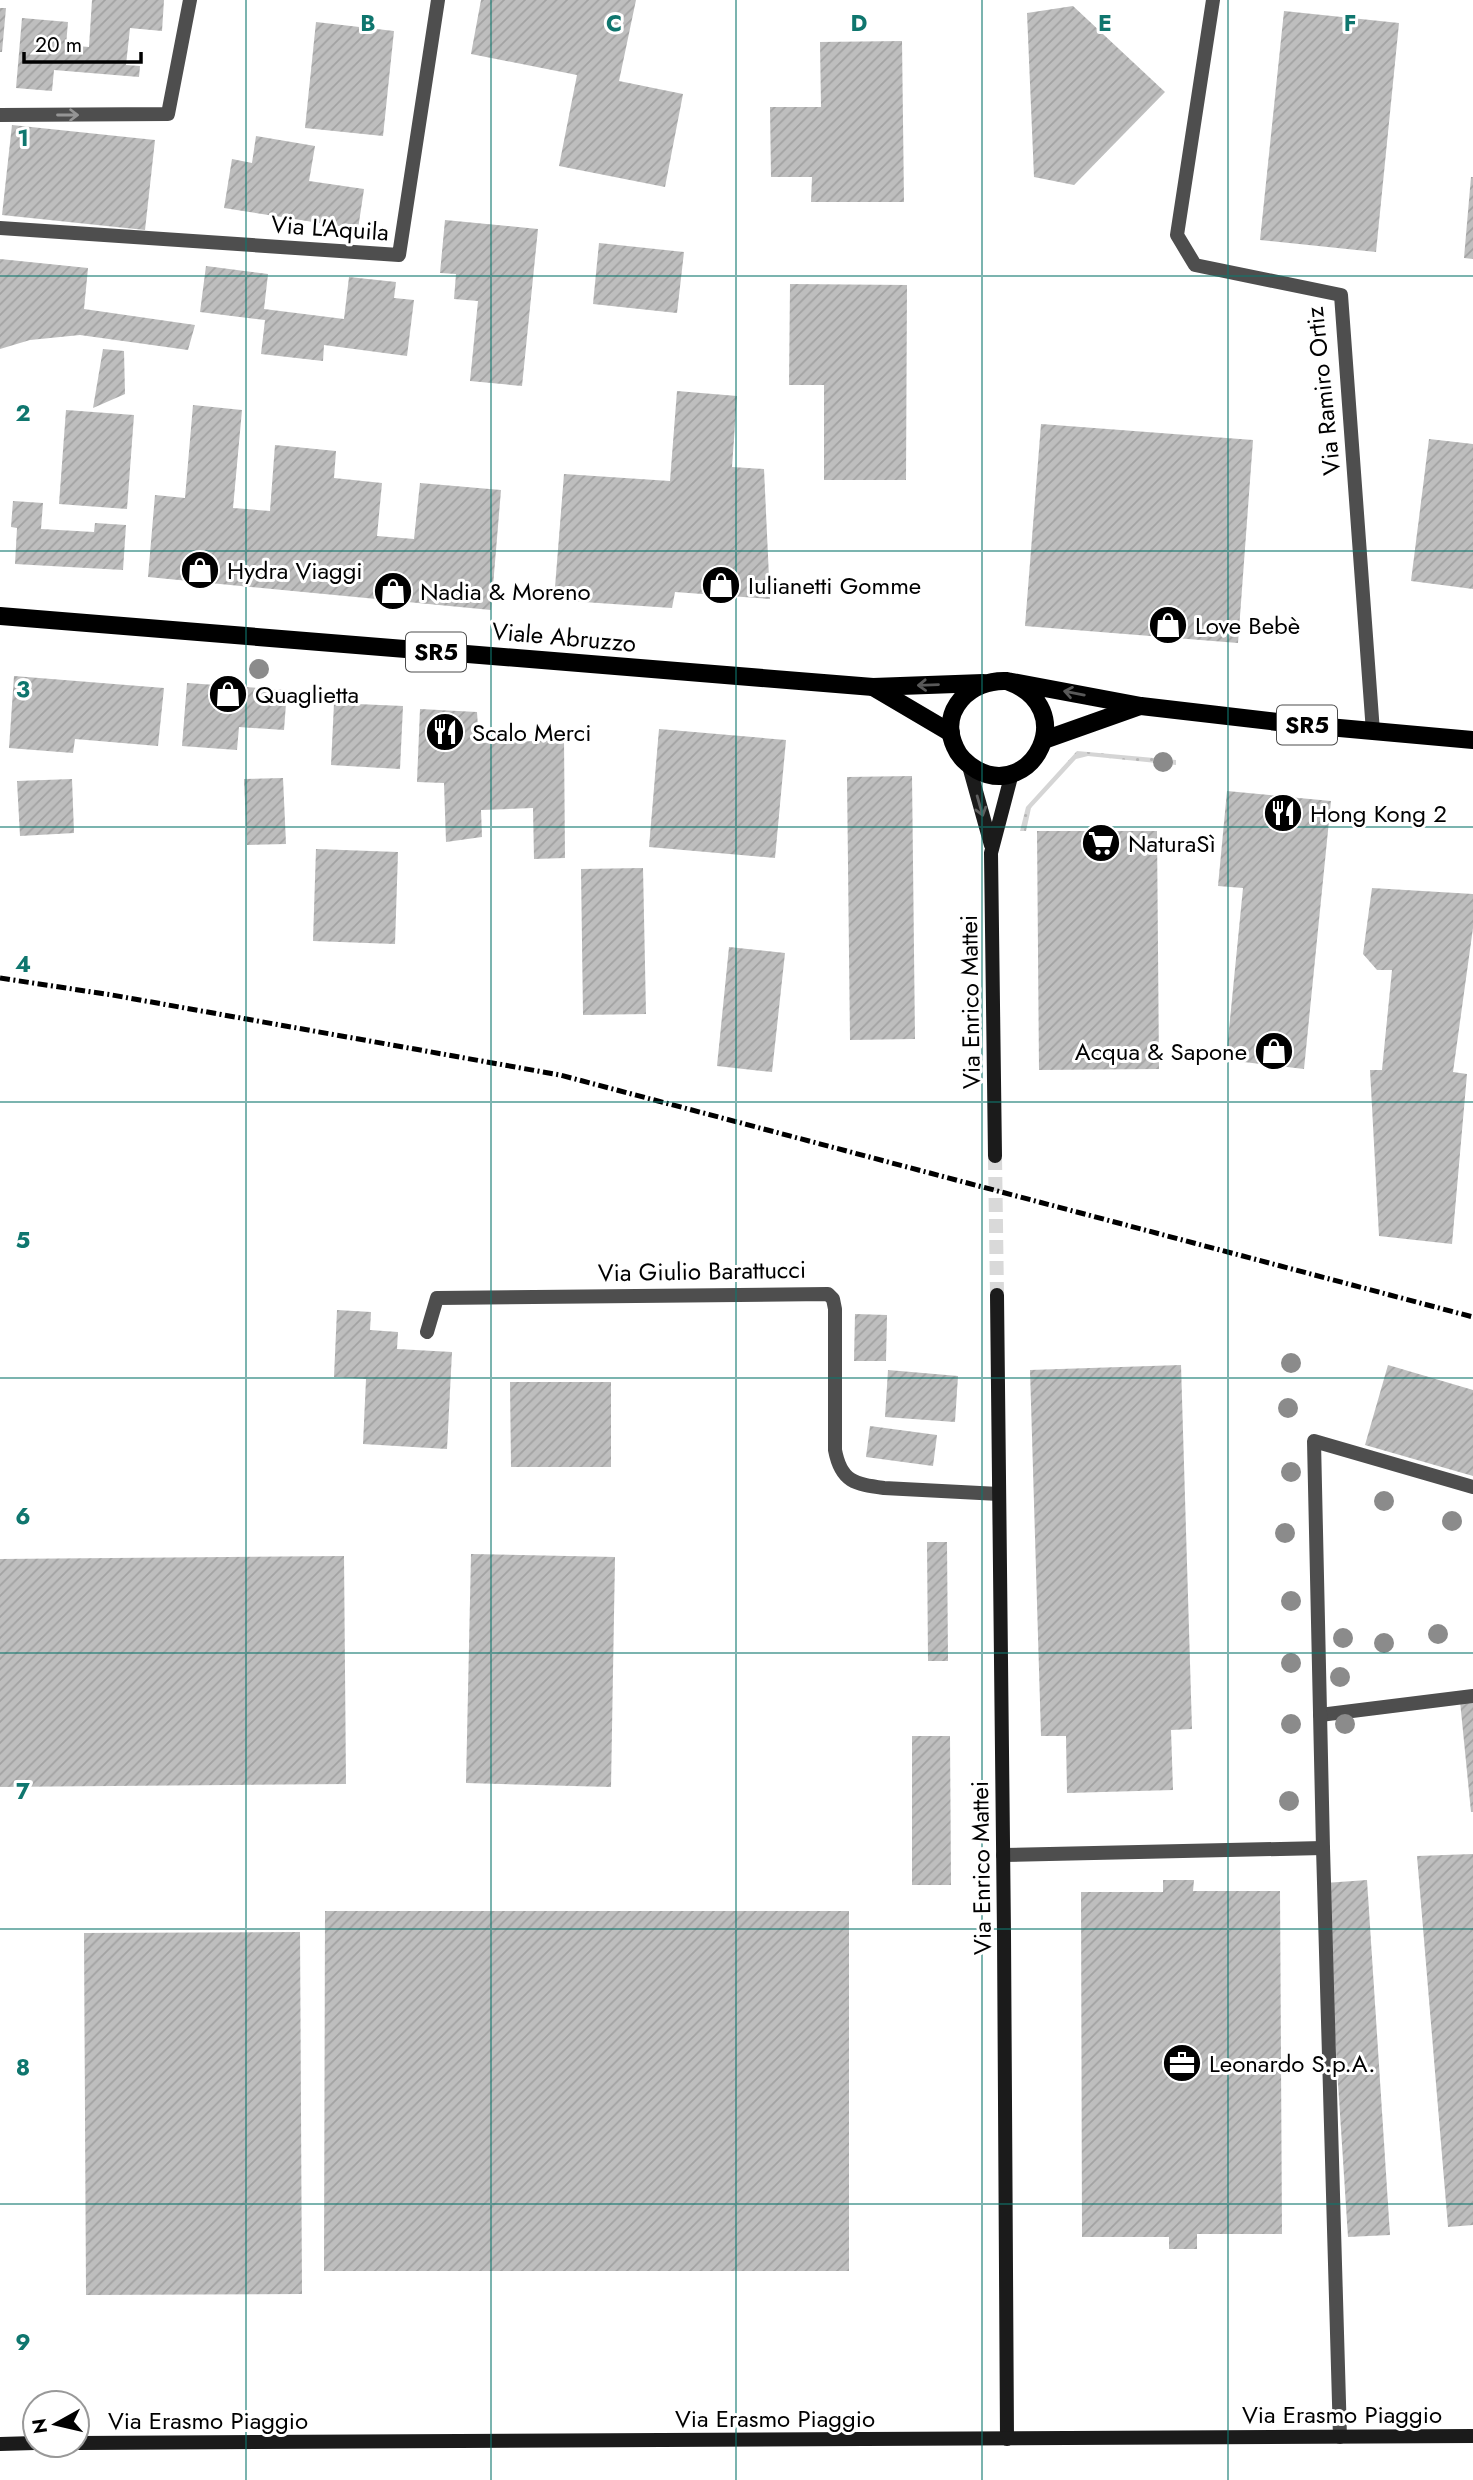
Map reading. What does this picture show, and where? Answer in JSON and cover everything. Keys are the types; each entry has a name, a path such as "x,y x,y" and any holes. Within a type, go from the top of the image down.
{"main road":[{"name":"Viale Abruzzo","path":"0,616 873,687 983,683"},
{"name":"SR5","path":"983,683 1007,681 1141,706 1373,732 1473,740"},
{"path":"983,683 961,698 955,708 951,733 960,757 983,773 998,776 1027,766 1044,740 1045,727 1038,702 1030,693 1007,681"},
{"name":"Viale Abruzzo","path":"873,687 951,733"},
{"name":"SR5","path":"1044,740 1141,706"}],"street":[{"path":"0,115 168,114 190,0"},
{"name":"Via L'Aquila","path":"0,228 399,256 438,0"},
{"name":"Via Ramiro Ortiz","path":"1213,0 1177,235 1195,265 1341,295 1373,732"},
{"path":"969,765 992,847"},
{"path":"992,847 1012,773"},
{"name":"Via Enrico Mattei","path":"992,847 995,1156"},
{"name":"Via Giulio Barattucci","path":"427,1332 437,1298 811,1292 828,1294 833,1299 835,1309 835,1450 838,1465 844,1475 866,1486 999,1494"},
{"name":"Via Enrico Mattei","path":"997,1296 1007,2439"},
{"path":"1340,2437 1314,1441 1473,1487"},
{"path":"1320,1715 1473,1696"},
{"path":"1003,1855 1323,1848"},
{"name":"Via Erasmo Piaggio","path":"91,2443 1473,2436"},
{"path":"0,2444 21,2443"}],"shaded area":[{"path":"1077,751 1176,760 1176,765 1088,756 1076,759 1031,808 1026,831 1020,831 1026,807"}],"building":[{"path":"92,0 164,0 162,31 130,28 126,65 140,66 139,77 54,70 52,91 16,88 22,18 68,22 66,45 89,47"},
{"path":"481,0 636,0 619,81 683,94 665,187 559,166 577,75 471,54"},
{"path":"1073,6 1165,92 1074,185 1034,177 1027,13"},
{"path":"0,8 6,8 2,52 0,52"},
{"path":"1284,11 1399,23 1376,252 1260,240"},
{"path":"316,22 394,31 383,136 305,128"},
{"path":"902,41 904,202 811,202 812,177 771,177 770,107 821,107 820,42"},
{"path":"12,125 155,140 145,230 2,215"},
{"path":"256,136 315,146 309,181 364,189 358,229 224,208 232,159 252,163"},
{"path":"1473,177 1473,259 1464,258"},
{"path":"445,220 538,229 522,386 470,381 478,301 454,299 456,274 440,273"},
{"path":"599,243 684,252 677,313 593,304"},
{"path":"0,259 88,268 84,309 195,325 188,350 80,335 30,340 0,349"},
{"path":"206,266 268,274 264,309 344,319 349,277 396,282 394,298 414,300 407,356 324,345 323,361 261,354 265,320 200,312"},
{"path":"790,284 907,285 906,480 824,480 824,385 789,385"},
{"path":"103,349 124,351 125,394 93,408"},
{"path":"677,391 737,396 732,467 764,469 770,599 675,592 672,608 554,600 564,474 670,481"},
{"path":"193,405 242,410 233,508 270,511 275,445 336,451 334,478 382,483 377,536 414,539 420,483 501,490 491,610 148,577 155,495 185,498"},
{"path":"66,410 134,415 127,509 59,504"},
{"path":"1041,424 1253,440 1238,643 1025,626"},
{"path":"1429,439 1473,444 1473,589 1411,581"},
{"path":"13,501 43,503 41,529 94,532 95,523 126,525 123,570 15,564 17,528 11,527"},
{"path":"14,676 164,688 158,746 75,739 73,753 9,748"},
{"path":"187,683 287,690 284,730 239,727 237,750 182,746"},
{"path":"334,703 403,706 400,769 331,765"},
{"path":"420,709 477,712 479,743 564,740 565,858 534,859 533,808 481,810 482,837 446,842 444,783 417,782"},
{"path":"659,729 786,740 775,858 649,847"},
{"path":"912,776 915,1039 850,1040 847,777"},
{"path":"283,778 286,844 247,845 244,779"},
{"path":"72,779 74,833 20,836 17,781"},
{"path":"1227,791 1331,801 1304,1069 1226,1060 1243,888 1218,886"},
{"path":"1037,831 1157,831 1159,1069 1039,1070"},
{"path":"316,849 398,852 395,944 313,941"},
{"path":"643,868 646,1014 583,1015 581,869"},
{"path":"1372,888 1473,894 1473,928 1453,1072 1467,1074 1452,1244 1379,1236 1370,1070 1382,1070 1392,970 1377,970 1363,954"},
{"path":"729,947 785,953 772,1072 717,1066"},
{"path":"337,1310 371,1312 370,1330 398,1332 397,1349 452,1352 447,1449 363,1444 366,1379 334,1377"},
{"path":"855,1314 887,1315 886,1361 854,1361"},
{"path":"1181,1365 1192,1729 1171,1730 1173,1790 1067,1793 1066,1736 1041,1736 1030,1370"},
{"path":"1388,1365 1473,1390 1473,1476 1365,1445"},
{"path":"888,1370 958,1376 955,1422 885,1417"},
{"path":"510,1382 611,1382 611,1467 511,1467"},
{"path":"870,1426 937,1435 933,1466 866,1457"},
{"path":"927,1542 947,1542 948,1661 928,1661"},
{"path":"471,1554 615,1557 611,1787 466,1783"},
{"path":"344,1556 346,1784 0,1787 0,1559"},
{"path":"1473,1699 1473,1812 1471,1812 1460,1701"},
{"path":"912,1736 950,1736 951,1885 912,1885"},
{"path":"1473,1854 1473,2225 1448,2227 1417,1856"},
{"path":"1163,1880 1194,1880 1193,1891 1280,1891 1282,2234 1197,2234 1197,2249 1169,2249 1169,2237 1082,2237 1081,1892 1163,1892"},
{"path":"1367,1880 1390,2235 1348,2237 1325,1883"},
{"path":"325,1911 849,1911 849,2271 324,2271"},
{"path":"300,1932 302,2294 86,2295 84,1933"}],"tunnel":[{"path":"995,1156 997,1295"}],"railway":[{"path":"0,978 112,995 560,1075 1473,1317"}],"place":[{"name":"Hydra Viaggi","path":"200,570"},
{"name":"Iulianetti Gomme","path":"721,585"},
{"name":"Nadia & Moreno","path":"393,591"},
{"name":"Love Bebè","path":"1168,625"},
{"name":"Quaglietta","path":"228,694"},
{"name":"Scalo Merci","path":"445,732"},
{"name":"Hong Kong 2","path":"1283,813"},
{"name":"NaturaSì","path":"1101,843"},
{"name":"Acqua & Sapone","path":"1274,1051"},
{"name":"Leonardo S.p.A.","path":"1182,2063"}]}
